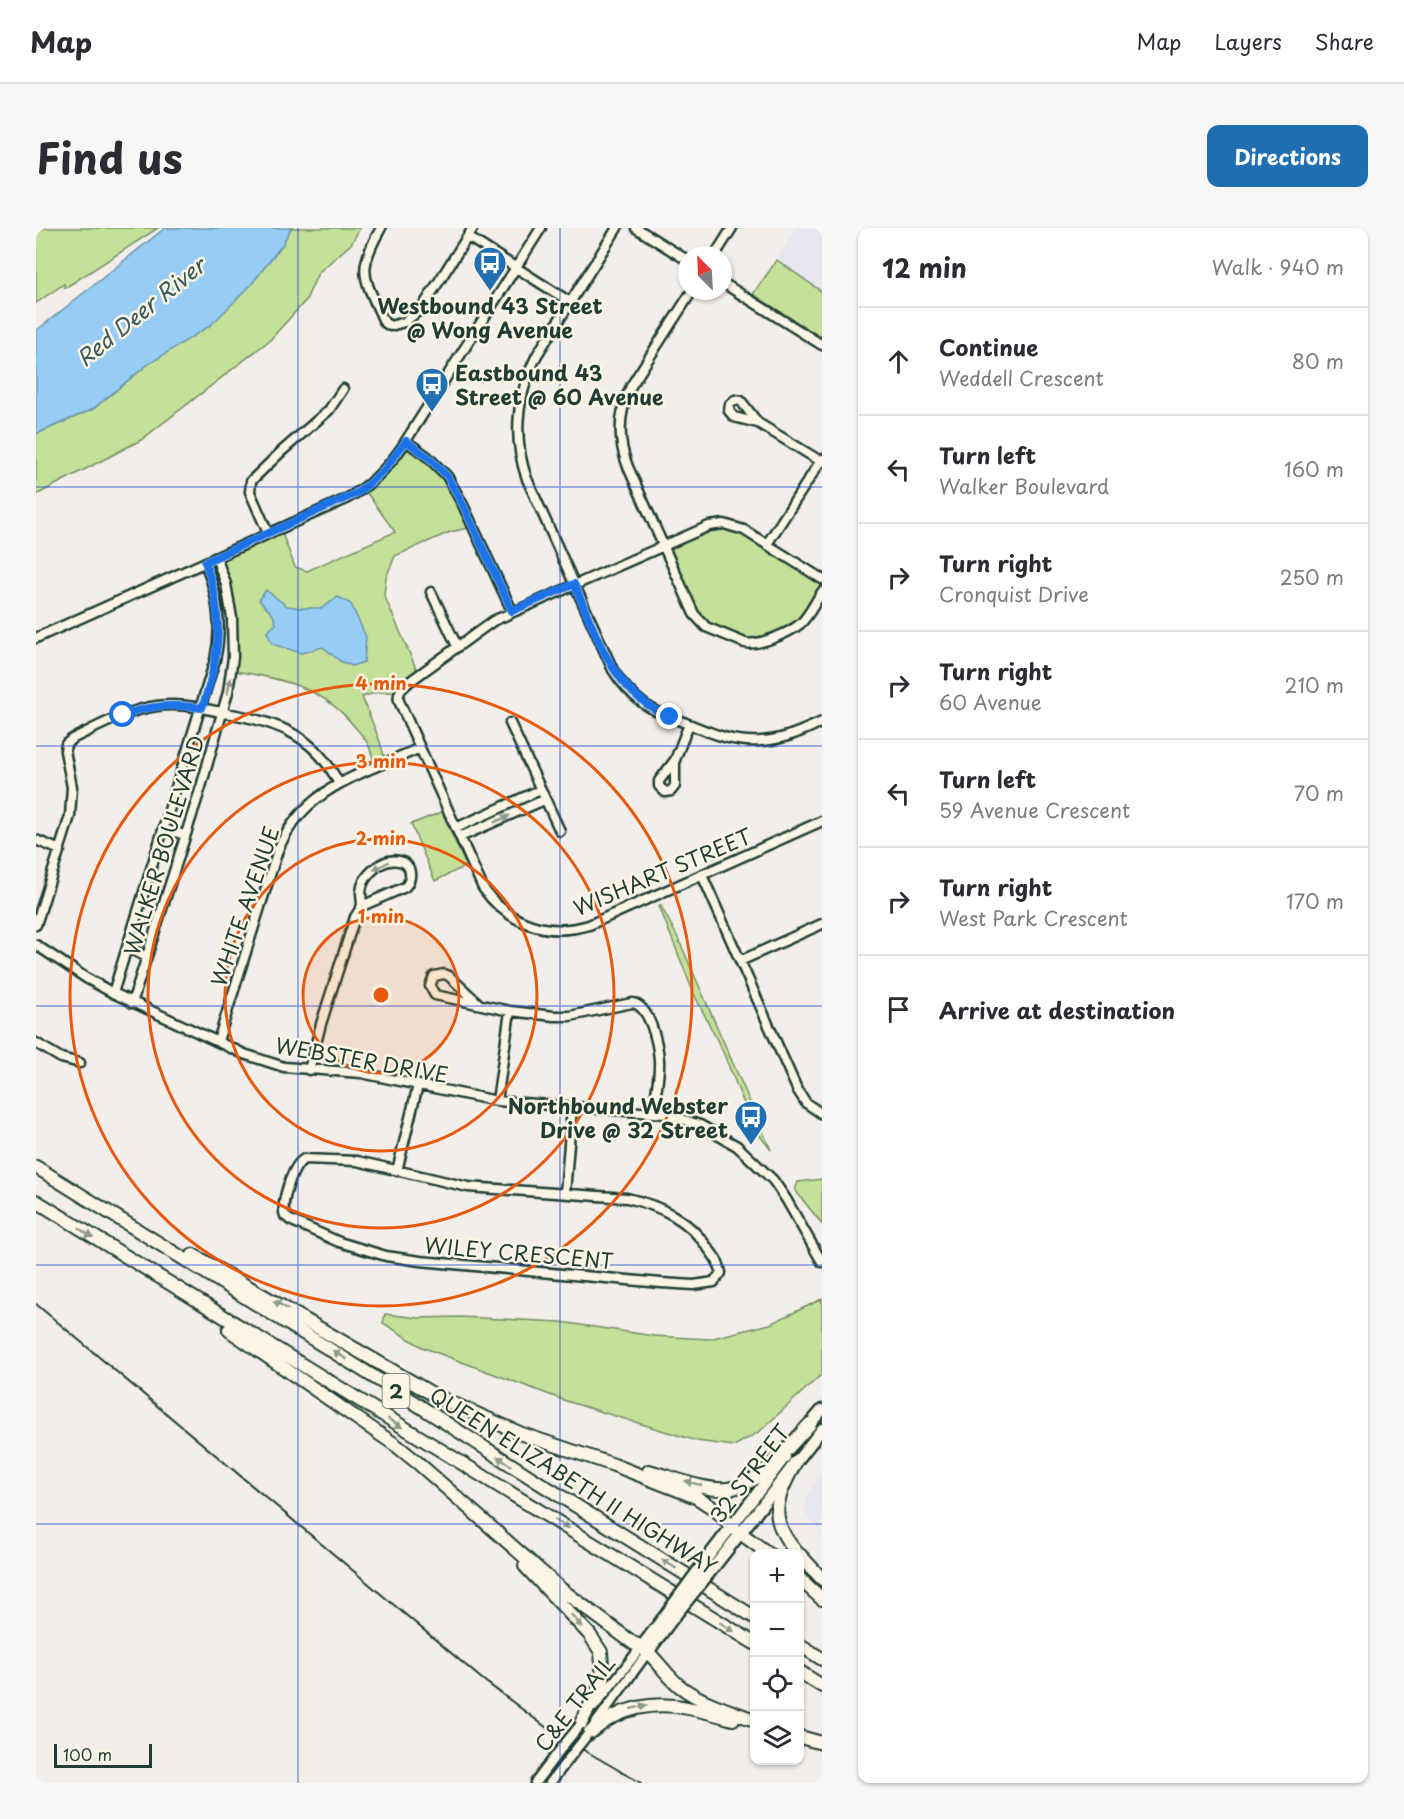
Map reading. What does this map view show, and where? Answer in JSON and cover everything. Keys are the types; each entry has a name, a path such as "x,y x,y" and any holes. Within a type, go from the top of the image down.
{"highway":[{"name":"QUEEN ELIZABETH II HIGHWAY","path":"36,1167 750,1614"},
{"path":"67,1186 118,1211 436,1396 522,1434 597,1459 696,1497 716,1510 736,1530 762,1549"},
{"name":"QUEEN ELIZABETH II HIGHWAY","path":"36,1202 750,1642"},
{"path":"105,1244 397,1446 562,1590 633,1643 645,1649 663,1671 684,1690 750,1718"},
{"path":"597,1459 703,1486 727,1489 751,1480 770,1467 816,1426"},
{"path":"794,1549 786,1540 777,1521 780,1493 795,1463"},
{"path":"464,1503 590,1635 601,1652 603,1680 584,1730"},
{"path":"804,1559 822,1579"},
{"path":"804,1583 822,1599"},
{"path":"804,1648 822,1659"},
{"path":"804,1674 822,1686"},
{"path":"584,1730 636,1707 657,1704 690,1708 750,1724"},
{"path":"804,1738 822,1743"}],"main road":[{"name":"32 STREET","path":"736,1530 795,1463 816,1426 822,1410"},
{"name":"32 STREET","path":"645,1649 816,1426"}],"street":[{"path":"381,228 366,257 364,270 366,280 387,325 394,326 414,316 422,308 473,228"},
{"path":"36,638 364,489 384,470 406,441 540,228"},
{"path":"617,228 531,367 522,392 518,422 519,452 524,470 608,660 619,679 649,707 727,739 751,742 792,736 822,722"},
{"path":"636,228 678,254"},
{"path":"721,246 732,228"},
{"path":"468,237 570,302"},
{"path":"732,289 822,345"},
{"path":"686,300 631,386 624,401 620,420 620,440 624,459 697,619 706,627 745,643 755,644 797,626 822,592"},
{"path":"268,533 250,492 251,481 329,410 343,389"},
{"path":"758,423 821,461 767,544"},
{"path":"406,441 428,457 447,476 463,505 512,611"},
{"name":"WISHART STREET","path":"822,579 744,530 724,524 701,528 485,625 399,692 399,701 480,882 494,902 516,920 544,929 571,930 589,926 822,822"},
{"name":"WALKER BOULEVARD","path":"132,1003 223,712 232,674 233,632 229,597 216,557"},
{"name":"WALKER BOULEVARD","path":"113,993 215,660 219,636 217,602 205,562"},
{"path":"431,592 457,646"},
{"path":"36,925 72,805 71,773 65,751 68,742 123,715 153,706 182,705 265,721 296,735 313,748 324,760 339,784"},
{"path":"510,723 560,831"},
{"path":"675,760 689,724"},
{"name":"WHITE AVENUE","path":"218,1041 282,840 292,822 308,804 323,793 420,748"},
{"path":"456,828 540,790"},
{"path":"460,837 544,800"},
{"path":"164,829 185,835"},
{"path":"36,840 60,850"},
{"path":"309,1070 352,925 362,906 361,891 364,882 371,872 392,861 406,864 411,877 405,887 362,906"},
{"path":"702,875 800,1094 810,1107 822,1114"},
{"path":"740,961 822,924"},
{"name":"WEBSTER DRIVE","path":"36,945 86,978 132,1003 266,1062 309,1070 361,1073 497,1101 653,1113 683,1119 737,1146 773,1180 822,1262"},
{"path":"127,947 146,957"},
{"path":"478,1004 449,976 444,974 434,976 430,986 435,995 510,1011 570,1016 633,1003 643,1007 649,1019 659,1059 653,1113"},
{"path":"497,1101 510,1011"},
{"path":"36,1043 61,1058 80,1063"},
{"path":"397,1171 418,1085"},
{"path":"565,1193 572,1107"},
{"name":"WILEY CRESCENT","path":"306,1159 357,1161 397,1171 468,1187 627,1198 652,1204 685,1222 699,1234 720,1267 719,1278 714,1282 694,1285 660,1283 386,1256 339,1242 290,1220 283,1211 284,1199 296,1166 306,1159"},
{"name":"C&E TRAIL","path":"550,1783 573,1753 584,1730 645,1649"},
{"name":"C&E TRAIL","path":"535,1783 563,1746 584,1730"}],"shaded area":[{"path":"795,228 822,228 822,292 777,260"},
{"path":"822,1471 822,1533 805,1513 807,1495"}],"green space":[{"path":"36,228 158,228 65,288 64,284 36,303"},
{"path":"291,228 360,228 351,244 318,273 306,300 270,340 141,440 36,495 36,434 93,409 147,365 282,245"},
{"path":"777,260 822,292 822,338 753,294"},
{"path":"406,441 447,476 473,527 450,532 395,556 386,578 384,595 419,675 399,692 378,692 362,697 386,762 376,766 368,744 342,713 329,702 300,686 234,671 236,650 216,557 280,528 295,567 307,571 395,532 364,489"},
{"path":"732,526 822,579 822,591 797,626 750,644 702,624 663,545 701,528"},
{"path":"442,812 466,866 435,881 411,824"},
{"path":"659,906 678,938 771,1150 754,1128 723,1052 694,994"},
{"path":"822,1179 822,1224 795,1190 798,1182"},
{"path":"822,1299 822,1374 759,1432 734,1446 697,1441 566,1401 422,1347 383,1323 385,1314 419,1318 459,1317 561,1322 654,1336 709,1339 770,1324"}],"water":[{"name":"Red Deer River","path":"165,228 291,228 282,245 251,285 211,325 147,365 93,409 36,434 36,331"},
{"path":"266,590 287,606 322,608 338,597 351,604 366,637 364,662 352,666 340,661 323,647 301,653 272,644 267,632 276,624 273,615 259,600"}],"railway":[{"path":"36,1304 482,1679 551,1731 641,1783"}],"place":[{"name":"Westbound 43 Street @ Wong Avenue","path":"490,292"},
{"name":"Eastbound 43 Street @ 60 Avenue","path":"432,413"},
{"name":"Northbound Webster Drive @ 32 Street","path":"751,1146"}],"route":[{"path":"123,715 160,705 202,708 219,636 217,602 205,562 364,489 384,470 406,441 428,457 447,476 463,505 512,611 574,584 616,674 628,690 644,704 670,717"}]}
